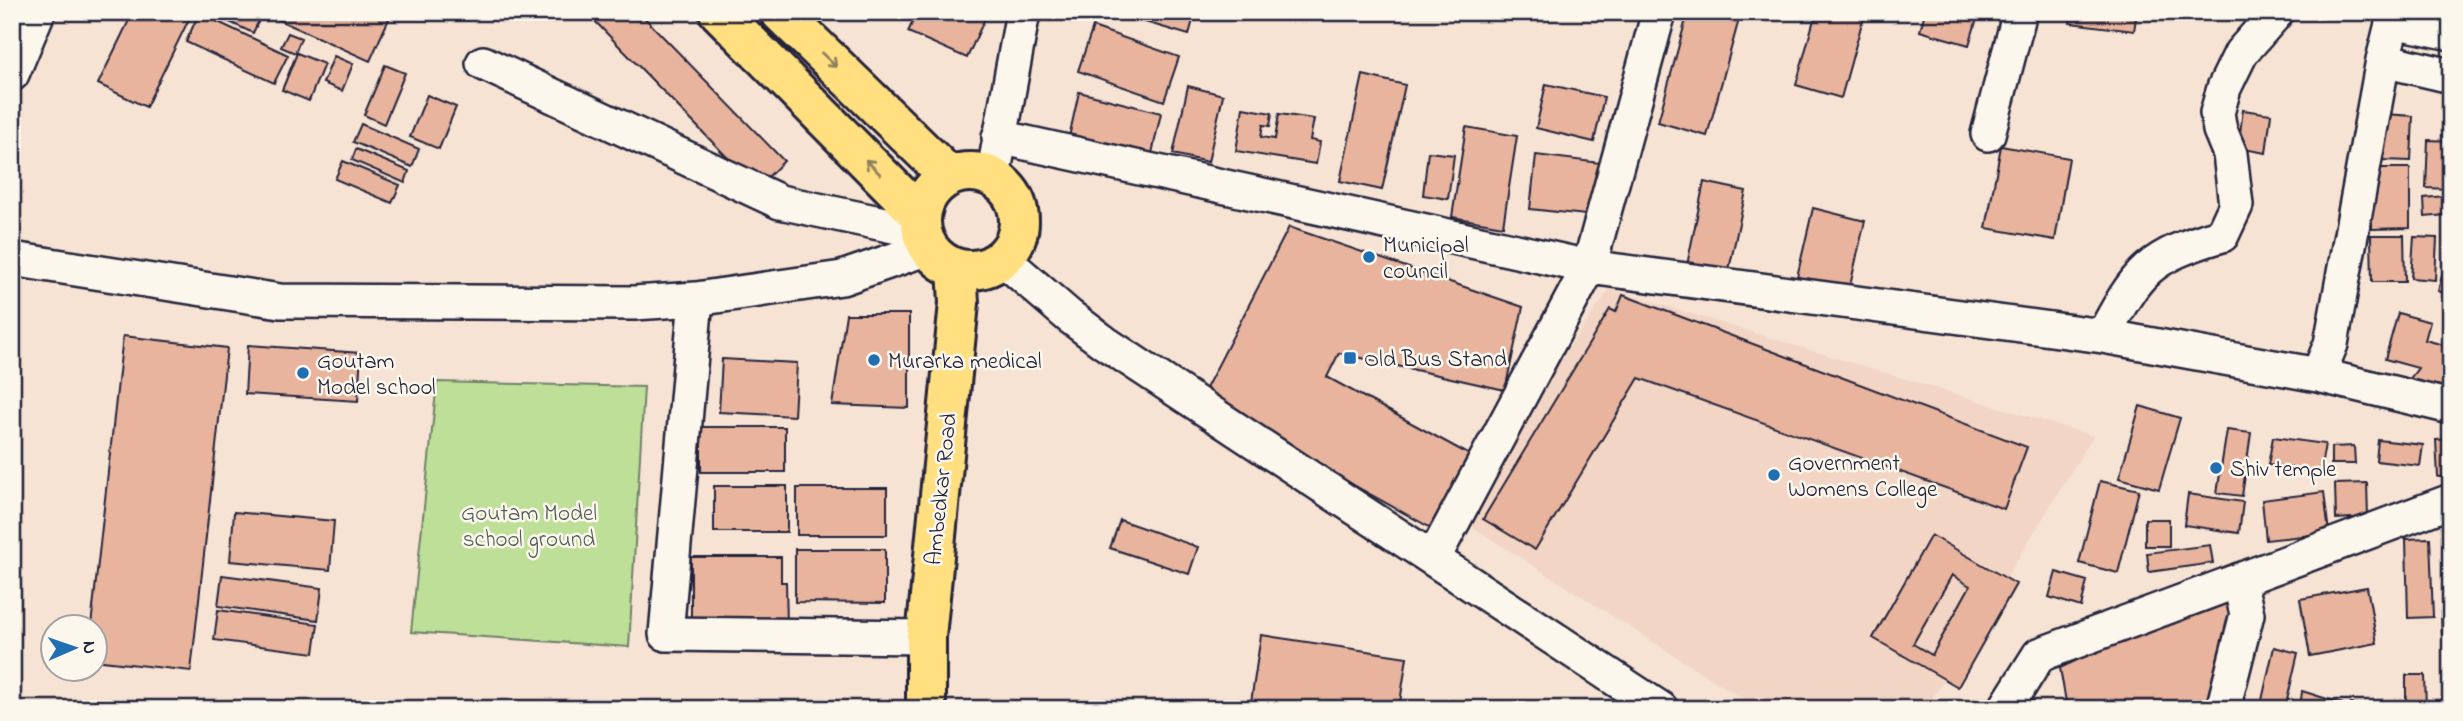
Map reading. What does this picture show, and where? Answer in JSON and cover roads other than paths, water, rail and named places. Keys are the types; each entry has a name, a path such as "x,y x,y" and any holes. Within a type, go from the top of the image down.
{"main road":[{"path":"719,12 932,241 988,267 1002,258 1013,244 1018,214 1010,193 993,177 971,172 949,176 935,186 925,199 932,241"},
{"path":"780,12 949,176"},
{"name":"Ambedkar Road","path":"926,709 926,637 959,303 932,241"}],"street":[{"path":"12,74 38,12"},
{"path":"993,177 1023,12"},
{"path":"1433,559 1588,267 1659,12"},
{"path":"1988,134 2020,12"},
{"path":"2103,337 2127,290 2158,258 2221,235 2236,205 2230,155 2220,130 2217,113 2224,88 2241,53 2277,12"},
{"path":"2318,375 2332,344 2383,60 2394,17 2451,33"},
{"path":"2383,60 2451,76"},
{"path":"483,63 780,202 932,241"},
{"path":"999,136 1588,267 2103,337 2318,375 2451,407"},
{"path":"12,259 280,301 634,303 696,299 842,278 932,241"},
{"path":"1002,258 1069,317 1105,343 1653,707"},
{"path":"696,299 666,635 926,637"},
{"path":"2005,709 2039,655 2451,501"},
{"path":"2223,709 2247,614 2239,580"}],"place":[{"name":"Municipal council","path":"1369,257"},
{"name":"Old Bus Stand","path":"1350,358"},
{"name":"Murarka medical","path":"874,360"},
{"name":"Goutam Model school","path":"303,373"},
{"name":"Shiv temple","path":"2216,468"},
{"name":"Government Womens College","path":"1774,475"}],"park label":[{"name":"Goutam Model school ground","path":"529,525"}]}
